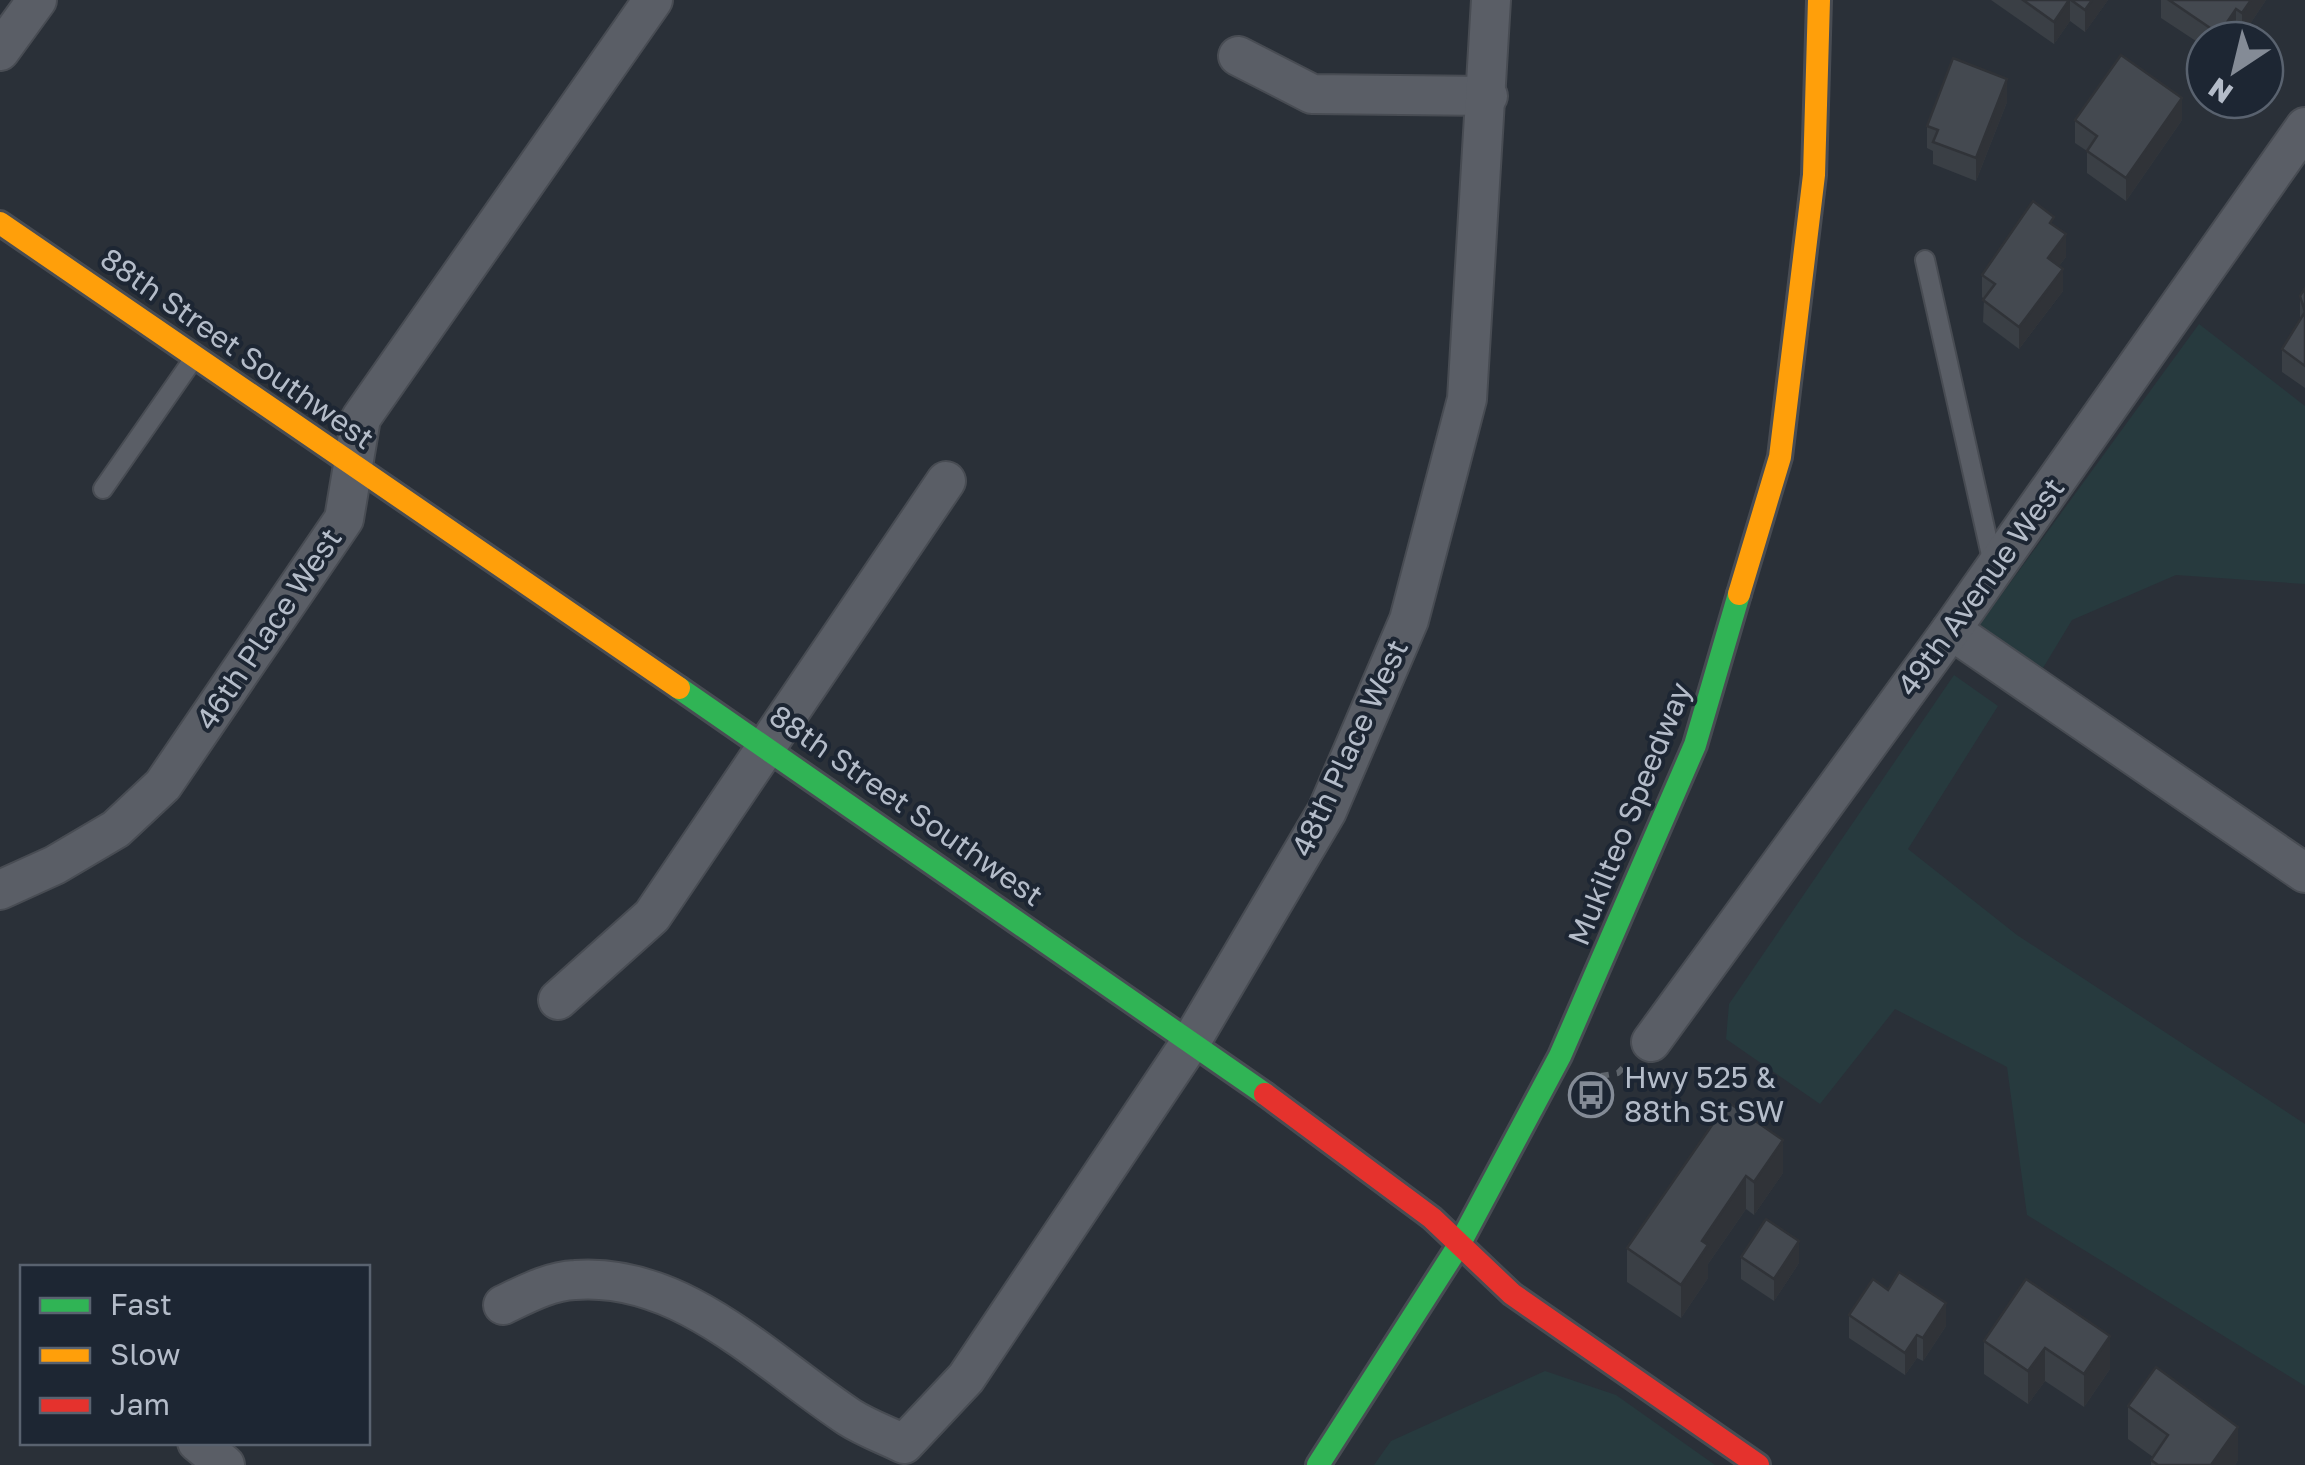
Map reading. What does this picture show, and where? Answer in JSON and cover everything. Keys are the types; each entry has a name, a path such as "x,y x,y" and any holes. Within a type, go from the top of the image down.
{"street":[{"path":"0,51 37,0"},
{"name":"46th Place West","path":"0,890 55,866 116,829 162,786 344,518 361,418 653,0"},
{"name":"48th Place West","path":"503,1304 572,1280 613,1281 657,1292 708,1317 852,1419 904,1444 966,1378 1192,1040 1327,811 1409,620 1467,399 1491,0"},
{"name":"Mukilteo Speedway","path":"1318,1465 1459,1245 1576,1022 1695,745 1780,457 1814,176 1819,0"},
{"path":"1238,56 1312,94 1488,96"},
{"name":"49th Avenue West","path":"1651,1042 1994,570 2292,177 2305,127"},
{"name":"88th Street Southwest","path":"0,222 1192,1040 1432,1218 1512,1294 1758,1465"},
{"path":"558,1000 652,916 946,481"},
{"path":"1951,630 2305,873"},
{"path":"201,1445 225,1465"}],"lane":[{"path":"1925,260 1994,570"},
{"path":"103,490 195,356"}],"green space":[{"path":"2199,324 2305,406 2305,584 2176,575 2072,620 2043,668 1975,631"},
{"path":"1954,675 1998,706 1908,849 2017,935 2305,1124 2305,1386 2027,1215 2007,1067 1895,1009 1820,1104 1726,1039 1729,1004"},
{"path":"1545,1371 1616,1395 1715,1465 1374,1465 1391,1441"}],"building":[{"path":"2023,0 2069,0 2054,22"},
{"path":"2071,0 2092,0 2085,10"},
{"path":"2169,0 2251,0 2242,13 2236,9 2229,20 2198,20"},
{"path":"2121,55 2182,98 2126,178 2087,151 2097,136 2075,120"},
{"path":"1953,58 2007,79 1976,158 1933,142 1938,130 1927,126"},
{"path":"2033,201 2054,217 2050,223 2066,234 2048,258 2063,269 2019,327 1983,300 1995,284 1982,275"},
{"path":"2305,312 2305,366 2282,349"},
{"path":"1728,1102 1783,1140 1754,1182 1746,1176 1702,1241 1708,1245 1681,1285 1627,1248"},
{"path":"1766,1219 1799,1241 1774,1279 1741,1257"},
{"path":"1899,1272 1946,1303 1923,1338 1917,1335 1905,1353 1849,1315 1873,1279 1888,1290"},
{"path":"2026,1279 2110,1336 2084,1374 2045,1348 2028,1371 1984,1341"},
{"path":"2156,1367 2238,1427 2211,1465 2158,1465 2151,1460 2168,1435 2128,1406"}],"traffic: fast":[{"path":"1318,1465 1459,1245 1560,1056 1695,745 1739,594"},
{"path":"679,688 1265,1094"}],"traffic: slow":[{"path":"1739,594 1780,457 1814,175 1819,0"},
{"path":"0,223 679,688"}],"traffic: jam":[{"path":"1265,1094 1432,1218 1512,1294 1758,1465"}],"place":[{"name":"Hwy 525 & 88th St SW","path":"1591,1095"}]}
